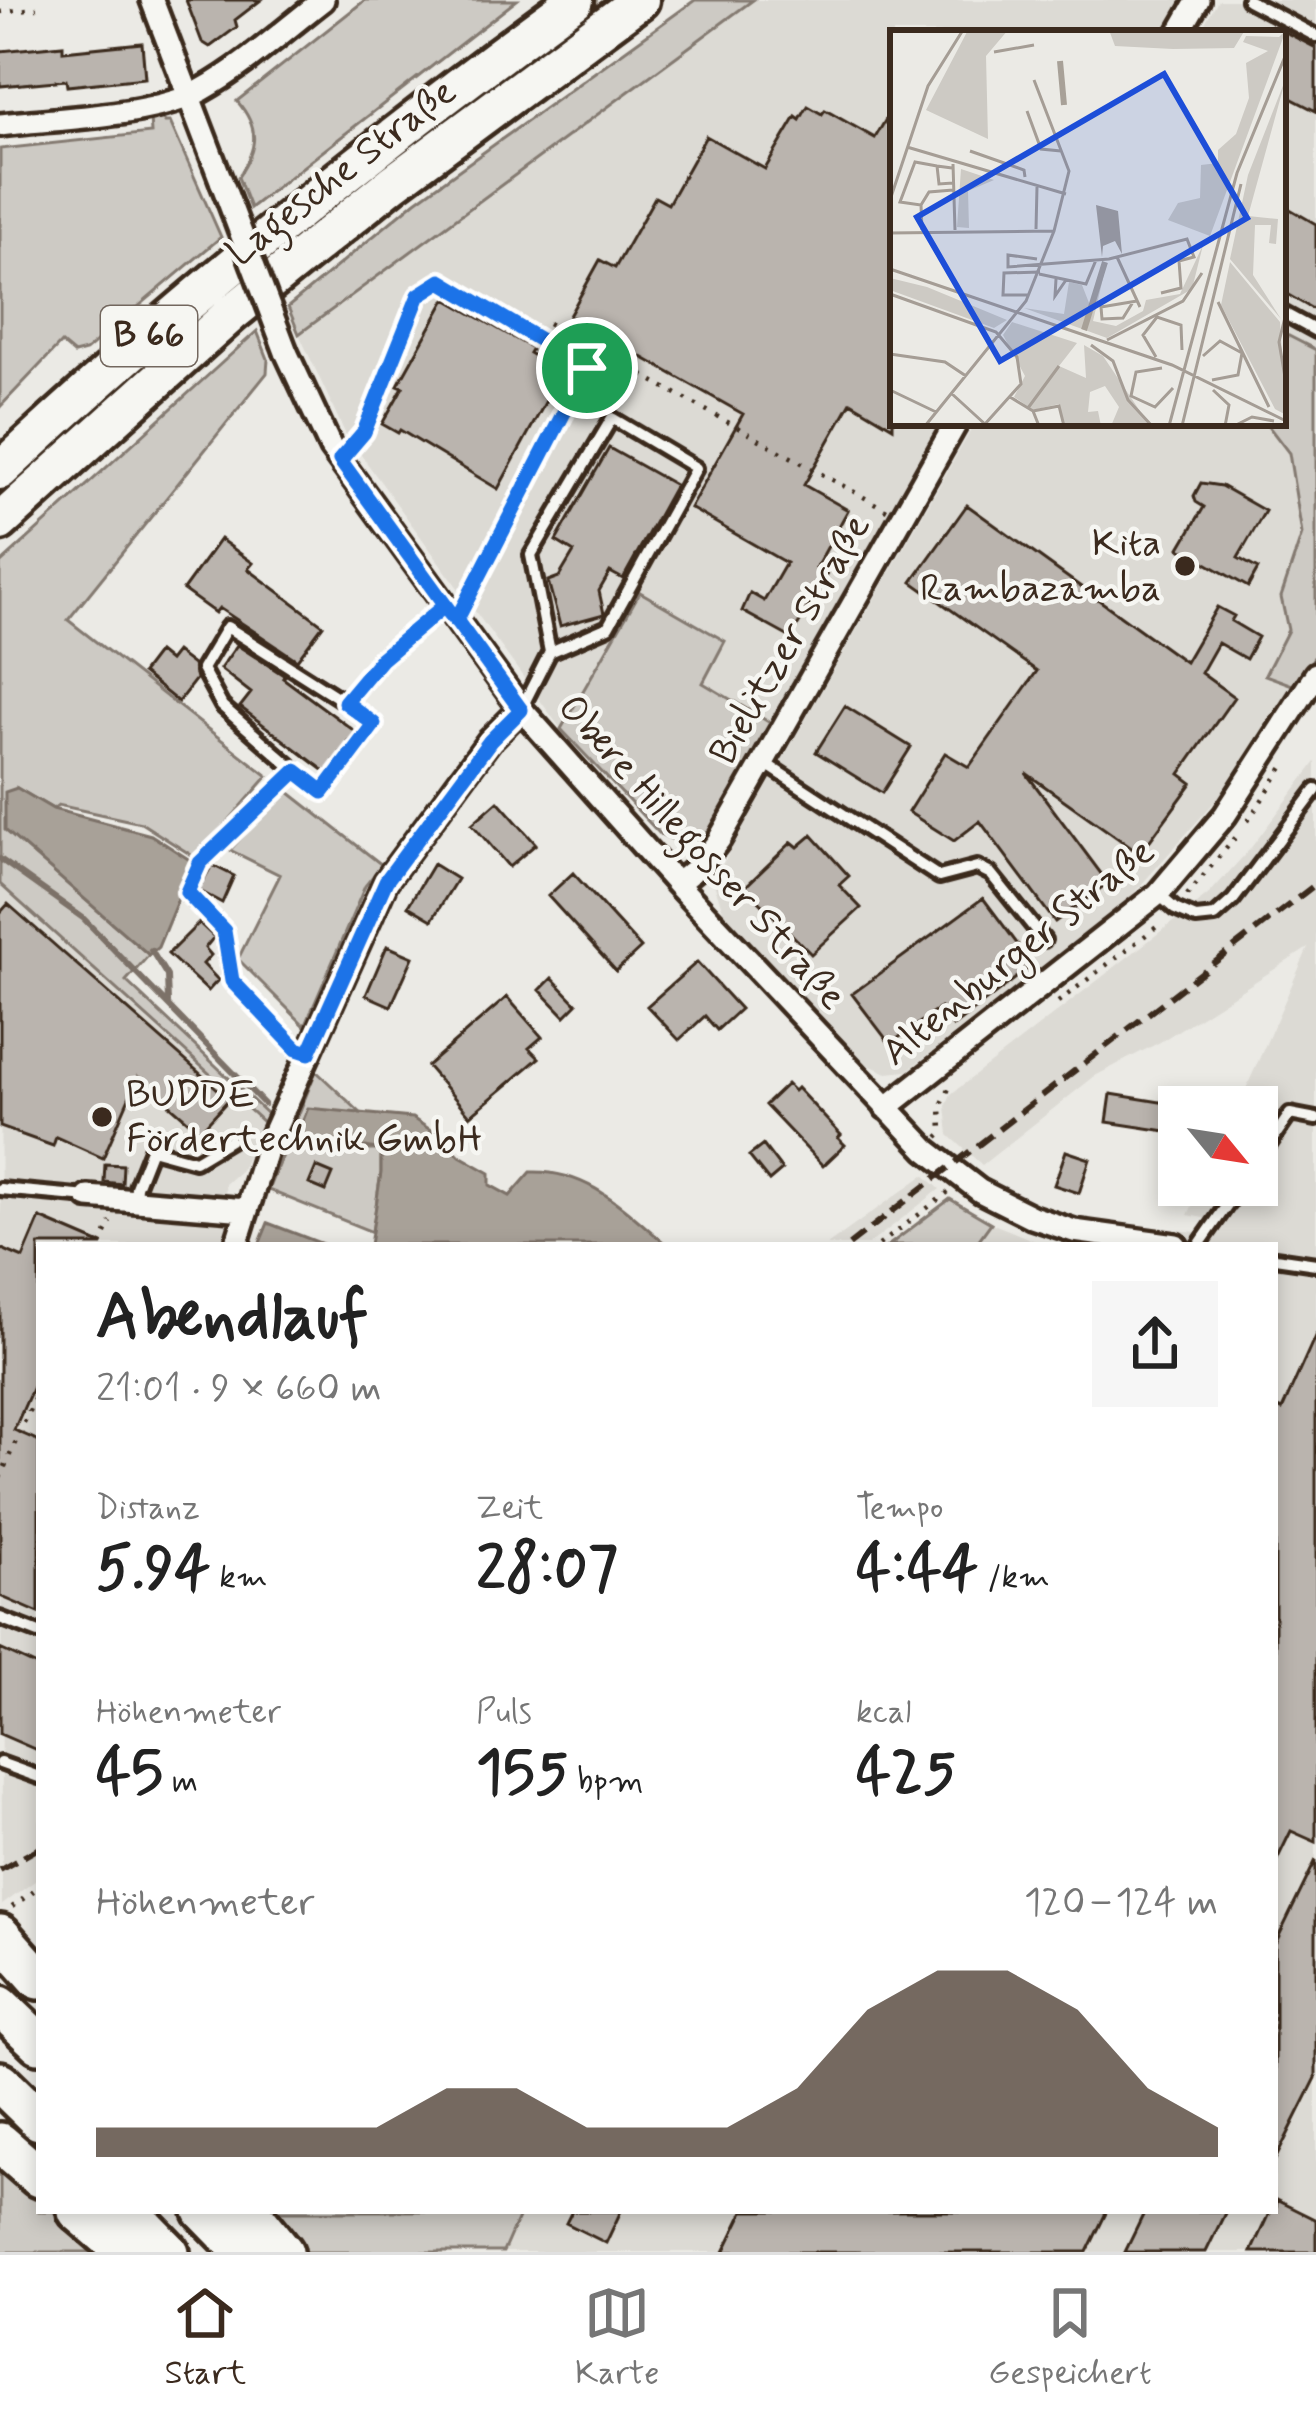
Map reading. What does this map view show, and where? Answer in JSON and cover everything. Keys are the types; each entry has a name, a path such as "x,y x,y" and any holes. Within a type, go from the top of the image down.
{"highway":[{"name":"Lagesche Straße","path":"0,471 214,277 575,0"},
{"name":"Lagesche Straße","path":"0,522 248,300 393,183 640,0"},
{"path":"7,1929 36,1974"},
{"path":"0,2006 36,2040"},
{"path":"0,2082 36,2117"},
{"path":"0,2143 36,2174"},
{"path":"82,2214 126,2252"},
{"path":"133,2214 169,2252"},
{"path":"207,2214 244,2252"},
{"path":"252,2214 283,2252"}],"street":[{"name":"Obere Hillegosser Straße","path":"152,0 312,414 340,460 521,710 886,1108 964,1180 1006,1205 1074,1232 1152,1242"},
{"path":"0,124 154,107 189,96 322,0"},
{"path":"1181,30 1198,0"},
{"name":"Bielitzer Straße","path":"677,884 700,865 718,840 954,426"},
{"name":"Altenburger Straße","path":"886,1108 1158,894 1226,815 1316,674"},
{"path":"237,1242 267,1147 386,881 490,741 521,710"},
{"path":"88,1197 246,1210"}],"lane":[{"path":"1248,0 1316,35"},
{"path":"340,460 364,432 419,295 441,281 587,368 450,614 381,659 345,702"},
{"path":"1286,316 1316,331"},
{"path":"521,710 550,652 531,555 613,418 696,467 608,627 550,652"},
{"path":"227,627 374,724 323,792 296,771 222,706 202,669 227,627"},
{"path":"763,763 939,877 977,867 991,874 1044,940"},
{"path":"296,771 200,863 187,892 224,931 228,969 240,992 297,1049 309,1053"},
{"path":"1158,894 1175,909 1196,918 1215,916 1233,900 1316,790"},
{"path":"1278,1131 1290,1114 1316,1119"},
{"path":"128,1201 151,1149 195,1161 230,1140"},
{"path":"0,1189 88,1197"},
{"path":"1201,1242 1226,1206"},
{"path":"1278,1258 1316,1264"},
{"path":"0,1618 36,1632"},
{"path":"0,1763 36,1777"}],"path":[{"path":"0,13 37,8"},
{"path":"548,323 902,519"},
{"path":"883,1242 964,1180"},
{"path":"103,1242 128,1201"},
{"path":"0,1478 36,1395"},
{"path":"7,1929 36,1891"}],"shaded area":[{"path":"365,0 517,0 250,208 238,177 250,157 253,129 237,101"},
{"path":"695,0 753,0 299,334 288,307 416,201"},
{"path":"753,0 1185,0 1169,30 890,30 890,426 942,426 772,724 703,683 724,641 640,592 561,729 345,433 299,334"},
{"path":"1218,0 1316,0 1316,350 1286,335 1286,30 1201,30"},
{"path":"161,116 170,122 221,237 86,351 74,354 61,343 0,407 0,149 151,133 150,118"},
{"path":"257,331 268,359 267,373 68,620 268,776 196,858 141,823 58,805 53,809 17,788 23,845 149,955 126,981 267,1114 263,1122 0,884 0,564"},
{"path":"1286,335 1316,350 1316,654 1295,686 1265,675 1288,630 1281,597 1302,534 1289,453 1268,426 1286,426"},
{"path":"973,426 1268,426 1289,452 1302,534 1281,597 1289,629 1265,675 1295,686 1225,790 1126,902 907,1071 887,1073 860,1061 724,913 713,881"},
{"path":"640,592 725,641 703,683 772,724 711,832 683,844 660,834 561,729"},
{"path":"1316,762 1316,2252 503,2252 520,2214 1278,2214 1278,1242 1171,1242 1176,1230 1199,1232 1209,1219 1188,1215 1192,1206 1278,1206 1278,1086 1247,1086 1308,948 1160,1042 1095,1076 982,1165 949,1135 946,1106 951,1094 1209,894"},
{"path":"17,788 53,809 151,835 193,862 158,947 149,955 5,830 5,792"},
{"path":"285,789 382,865 365,886 305,1026 238,959 280,875 230,850"},
{"path":"0,884 263,1122 241,1170 225,1184 229,1242 36,1242 36,1880 2,1905"},
{"path":"316,1071 364,1116 308,1109 298,1133 349,1150 381,1150 372,1232 268,1190"},
{"path":"308,1108 412,1118 490,1173 490,1185 510,1196 531,1172 571,1178 621,1206 663,1242 370,1242 381,1150 335,1150 298,1133"},
{"path":"924,1175 940,1189 872,1242 831,1242"},
{"path":"950,1199 991,1223 977,1242 893,1242"},
{"path":"268,1223 317,1242 260,1242"},
{"path":"991,1223 1038,1242 978,1242"},
{"path":"0,2165 36,2196 36,2214 57,2214 101,2252 0,2252"},
{"path":"273,2214 520,2214 503,2252 303,2252"}],"building":[{"path":"186,0 261,0 210,47 202,42"},
{"path":"1286,33 1316,48 1316,111 1286,96"},
{"path":"142,43 145,78 67,86 66,80 0,86 0,51"},
{"path":"808,106 822,114 825,110 875,138 890,112 890,425 851,402 804,485 848,510 816,568 827,574 791,638 742,611 750,593 764,601 786,563 690,508 743,414 569,316 600,260 615,268 655,197 668,204 706,136 765,169 796,117 800,120"},
{"path":"1286,207 1316,224 1316,311 1286,294"},
{"path":"446,299 532,348 529,353 565,374 498,489 382,424"},
{"path":"609,448 675,485 623,579 610,572 599,591 604,614 560,626 548,581 559,577 574,552 556,541"},
{"path":"1201,483 1221,486 1265,511 1238,558 1258,569 1248,587 1180,548 1204,507 1194,496"},
{"path":"967,505 1185,662 1217,607 1258,637 1246,659 1218,643 1201,673 1234,697 1180,774 1192,783 1140,854 1026,773 1108,883 1055,922 980,821 954,841 908,812 945,753 969,767 1037,671 912,582"},
{"path":"220,539 253,563 248,569 323,625 297,660 183,590"},
{"path":"237,645 356,732 326,772 240,707 251,693 220,669"},
{"path":"158,652 169,661 176,652 193,665 196,679 178,702 142,673"},
{"path":"845,706 911,747 882,793 816,752"},
{"path":"498,801 536,844 509,867 472,824"},
{"path":"812,835 849,876 839,885 861,908 811,954 745,887 792,842 798,847"},
{"path":"433,864 457,879 432,920 408,906"},
{"path":"212,865 234,876 222,903 198,890"},
{"path":"573,873 641,948 616,971 548,896"},
{"path":"983,898 1033,965 953,1026 940,1008 890,1044 852,994"},
{"path":"8,904 229,1099 200,1131 138,1077 103,1158 56,1137 53,1146 0,1127 0,913"},
{"path":"199,923 214,937 205,948 211,955 203,964 218,980 208,991 168,954"},
{"path":"387,946 413,957 391,1006 366,995"},
{"path":"697,962 740,1009 717,1030 705,1016 679,1040 647,1006"},
{"path":"552,978 577,1004 565,1016 540,990"},
{"path":"507,997 542,1037 529,1048 539,1058 470,1116 427,1066"},
{"path":"787,1084 794,1091 797,1088 841,1135 838,1138 845,1145 823,1166 765,1105"},
{"path":"1111,1094 1158,1102 1158,1130 1107,1122"},
{"path":"763,1145 782,1170 769,1181 749,1156"},
{"path":"1066,1151 1090,1159 1079,1193 1054,1185"},
{"path":"105,1164 123,1165 122,1184 104,1182"},
{"path":"316,1167 333,1174 326,1191 309,1184"},
{"path":"40,1218 96,1242 36,1242 36,1380 14,1430 36,1440 36,1612 0,1596 0,1248 23,1258"},
{"path":"1316,1334 1316,1842 1291,1831 1278,1858 1278,1408 1282,1410"},
{"path":"0,1649 36,1666 36,1750 0,1734"},
{"path":"1316,1860 1316,2078 1278,2154 1278,1938"},
{"path":"1278,2201 1316,2220 1316,2252 1251,2252 1269,2214 1278,2214"},
{"path":"570,2214 620,2214 606,2243 566,2223"},
{"path":"743,2214 1106,2214 1087,2252 724,2252"},
{"path":"1144,2214 1225,2214 1206,2252 1125,2252"}],"waterway":[{"path":"0,859 83,918 264,1104"},
{"path":"151,950 167,976 168,1003"}],"railway":[{"path":"853,1242 1316,884"},
{"path":"0,1870 36,1850"}],"place":[{"name":"Kita Rambazamba","path":"1185,566"},
{"name":"BUDDE Fördertechnik GmbH","path":"102,1117"}],"route":[{"path":"587,368 441,281 419,295 364,432 340,460 444,606 521,710 490,741 386,881 309,1053 297,1049 232,981 224,931 187,892 200,863 296,771 323,792 374,724 345,702 381,659 444,606 456,621 587,368"}]}
